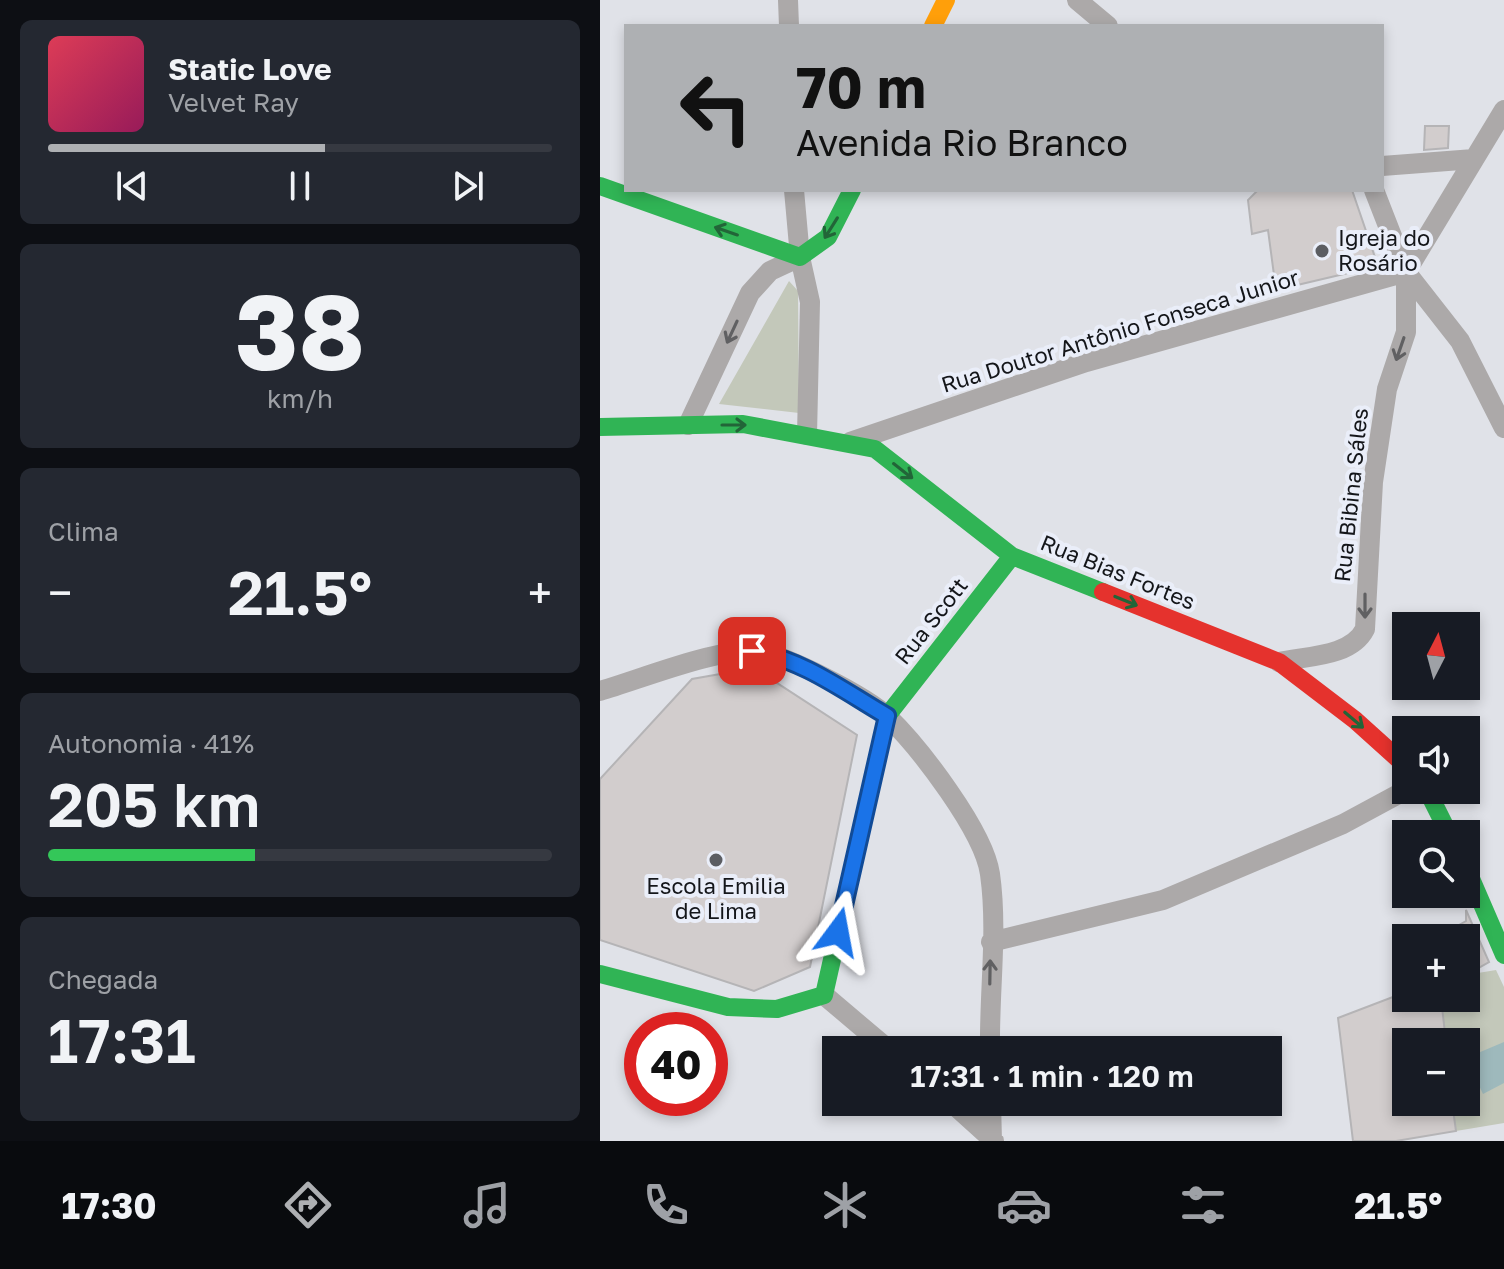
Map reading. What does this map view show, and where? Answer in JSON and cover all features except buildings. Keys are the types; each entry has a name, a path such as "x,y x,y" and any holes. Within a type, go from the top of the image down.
{"street":[{"path":"788,0 789,24"},
{"path":"934,24 946,0"},
{"path":"1077,0 1106,24"},
{"path":"1406,272 1504,110"},
{"path":"1384,166 1474,159"},
{"path":"600,186 800,257"},
{"path":"794,192 800,257 810,302 807,435"},
{"path":"688,425 750,293 770,271 800,257 828,237 851,192"},
{"path":"1375,192 1406,272 1460,341 1504,428"},
{"name":"Rua Doutor Antônio Fonseca Junior","path":"850,442 1086,362 1406,272"},
{"name":"Rua Bibina Sáles","path":"1279,662 1347,648 1359,642 1365,629 1373,482 1387,389 1406,332 1406,272"},
{"name":"Rua Bias Fortes","path":"600,427 743,424 875,449 1012,556 1279,662 1355,720 1392,753"},
{"name":"Rua Scott","path":"887,716 1012,556"},
{"path":"600,691 722,655 752,651 779,655 887,716 962,810 980,840 990,873 990,1036"},
{"path":"824,995 887,716"},
{"path":"991,942 1163,900 1343,824 1392,798"},
{"path":"1480,899 1504,955"},
{"path":"600,974 728,1007 777,1009 824,995"},
{"path":"824,995 872,1036"},
{"path":"966,1116 993,1141"},
{"path":"992,1116 993,1141"}],"shaded area":[{"path":"789,281 798,291 799,413 719,404"},
{"path":"1496,970 1504,987 1504,1123 1396,1141 1353,1141 1338,1018 1392,997 1392,1012 1480,1012 1480,973"}],"water":[{"path":"1504,1042 1504,1083 1483,1094 1480,1088 1480,1052"}],"traffic: fast":[{"path":"600,186 800,257 828,237 851,192"},
{"path":"600,427 743,424 875,449 1012,556 1103,592"},
{"path":"600,974 728,1007 777,1009 824,995 887,716 1012,556"},
{"path":"1434,804 1442,820"},
{"path":"1480,899 1504,955"}],"traffic: slow":[{"path":"934,24 946,0"}],"traffic: jam":[{"path":"1103,592 1279,662 1355,720 1392,753"}],"place":[{"name":"Igreja do Rosário","path":"1322,251"},
{"name":"Escola Emilia de Lima","path":"716,860"}],"route":[{"path":"752,651 779,655 887,716 838,932"}]}
